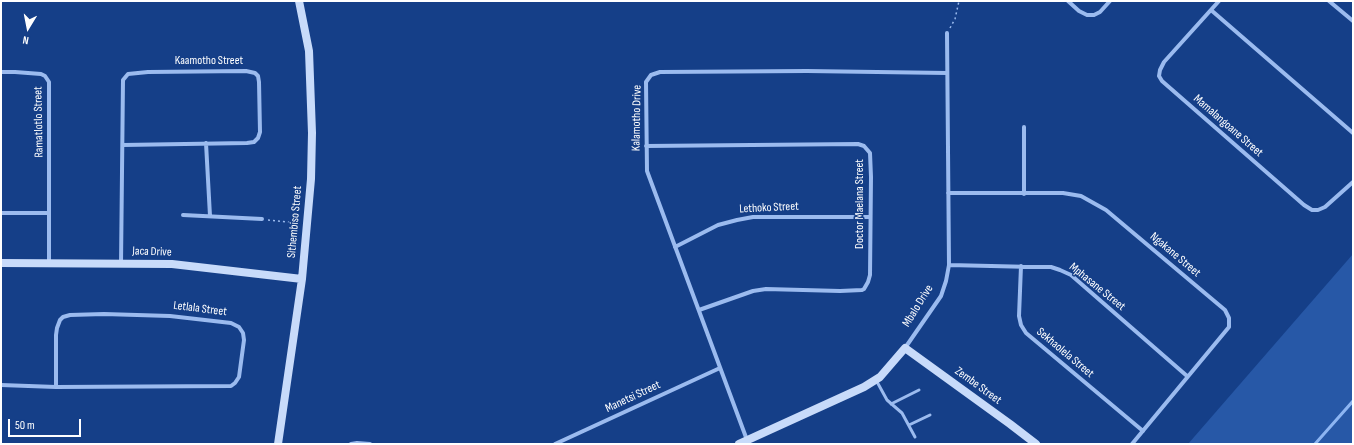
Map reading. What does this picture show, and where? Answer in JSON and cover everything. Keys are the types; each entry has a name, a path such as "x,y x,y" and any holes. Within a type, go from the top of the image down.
{"street":[{"name":"Sithembiso Street","path":"278,444 302,279 311,179 312,113 309,51 298,1"},
{"path":"1068,1 1079,11 1087,15 1094,15 1100,12 1110,1"},
{"name":"Mamalangoane Street","path":"1219,1 1164,62 1159,76 1304,205 1312,210 1318,210 1325,207 1353,182"},
{"path":"1329,1 1353,21"},
{"path":"1211,10 1353,133"},
{"name":"Mbalo Drive","path":"739,444 864,387 876,380 905,348 941,296 949,265 948,33"},
{"name":"Kaamotho Street","path":"122,264 123,80 128,74 148,72 246,70 255,73 258,76 260,132 258,138 254,142 247,144 206,143 123,145"},
{"name":"Kalamotho Drive","path":"748,440 646,172 645,88 648,78 655,73 800,71 947,73"},
{"name":"Ramatlotlo Street","path":"1,72 41,74 49,82 49,263"},
{"path":"1024,127 1024,194"},
{"path":"206,143 210,216"},
{"name":"Doctor Maelana Street","path":"646,146 858,144 864,146 870,153 870,275 866,286 862,290 766,289 753,291 699,310"},
{"name":"Ngakane Street","path":"948,194 1063,193 1081,196 1091,200 1106,210 1225,310 1229,318 1230,327 1187,376 1132,444"},
{"path":"1,213 50,213"},
{"path":"183,215 262,219"},
{"name":"Lethoko Street","path":"675,247 718,225 753,217 870,217"},
{"name":"Jaca Drive","path":"1,263 172,264 302,279"},
{"name":"Mphasane Street","path":"949,265 1051,268 1071,275 1187,376"},
{"name":"Sekhaolela Street","path":"1020,266 1019,316 1021,325 1026,333 1143,431"},
{"name":"Letlala Street","path":"1,385 56,387 230,386 240,377 244,340 243,333 239,327 231,323 170,316 104,314 70,315 63,317 60,320 56,335 56,387"},
{"name":"Zembe Street","path":"905,348 1036,444"},
{"name":"Manetsi Street","path":"555,444 720,368"},
{"path":"351,444 370,444"}],"lane":[{"path":"876,380 887,400 902,413 915,437"},
{"path":"891,404 919,390"},
{"path":"909,425 930,415"}],"path":[{"path":"948,33 955,19 959,1"},
{"path":"262,219 307,224"}],"shaded area":[{"path":"1353,254 1353,444 1188,444"}],"waterway":[{"path":"1315,444 1353,401"}]}
